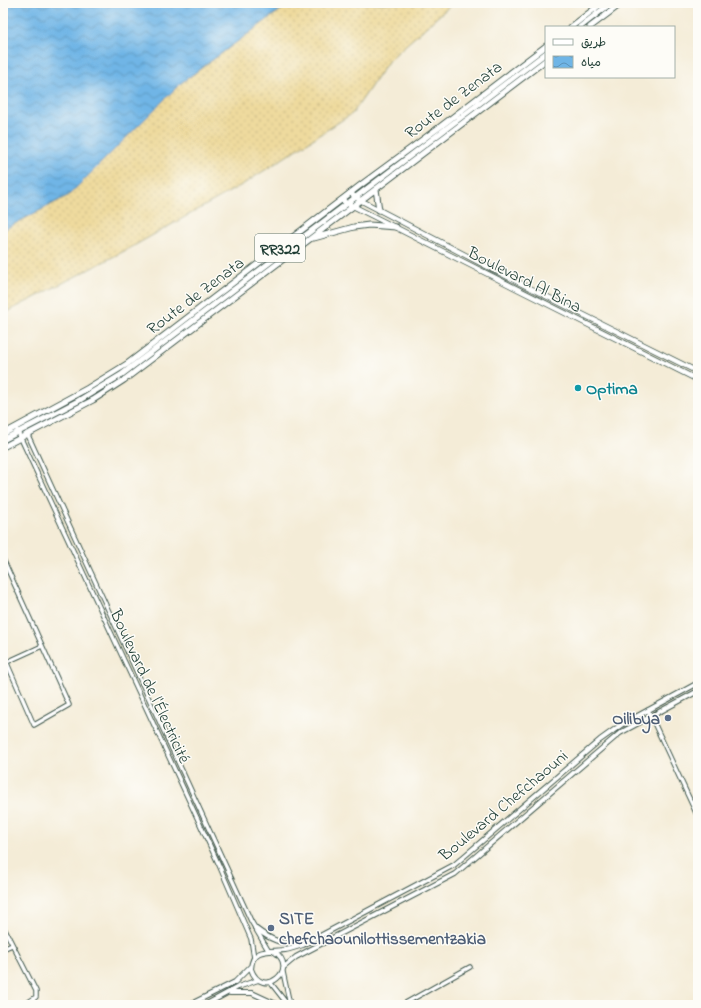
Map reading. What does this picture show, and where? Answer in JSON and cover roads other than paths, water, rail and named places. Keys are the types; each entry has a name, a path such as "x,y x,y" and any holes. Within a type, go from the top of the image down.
{"main road":[{"path":"572,26 602,3"},
{"path":"581,26 611,3"},
{"path":"587,26 618,3"},
{"path":"591,26 622,3"},
{"name":"Route de Zenata","path":"25,430 122,367 545,47"},
{"name":"Route de Zenata","path":"358,199 545,54"},
{"name":"Route de Zenata","path":"358,199 376,189 545,60"},
{"name":"Route de Zenata","path":"3,440 25,430 78,401 121,375 545,60"},
{"path":"376,189 380,210"},
{"name":"Boulevard Al Bina","path":"350,193 358,199 492,269 698,372"},
{"name":"Boulevard Al Bina","path":"341,200 698,380"},
{"name":"Route de Zenata","path":"3,446 19,433 87,403 124,380 311,239 350,205"},
{"path":"311,239 354,227 369,225 396,227"},
{"name":"Route de Zenata","path":"3,434 19,433"}],"street":[{"name":"Boulevard de l'Électricité","path":"25,430 255,928 268,950"},
{"name":"Boulevard de l'Électricité","path":"19,433 219,865 251,939 254,958"},
{"path":"3,559 4,565 69,705 34,725 3,654"},
{"path":"7,662 42,646"},
{"name":"Boulevard Chefchaouni","path":"273,952 289,950 303,945 450,868 600,740 620,725 698,683"},
{"name":"Boulevard Chefchaouni","path":"284,967 296,957 455,874 620,733 698,691"},
{"path":"648,710 698,817"},
{"path":"3,926 36,991 36,996 24,1005"},
{"path":"255,928 268,938 280,943 303,945"},
{"path":"3,949 12,945"},
{"path":"258,980 253,974 252,966 254,958 262,951 268,950 273,952 281,958 284,967 283,972 289,1005"},
{"path":"189,1005 234,982 252,966"},
{"path":"402,1005 470,967"},
{"path":"205,1005 258,980 270,982 276,980 283,972"},
{"path":"270,982 289,1005"},
{"path":"228,993 252,993 278,1005"}],"water":[{"path":"3,3 290,3 181,83 69,195 3,230"}],"place":[{"name":"Optima","path":"578,388"},
{"name":"Oilibya","path":"668,718"},
{"name":"SITE chefchaounilottissementzakia","path":"271,928"}]}
